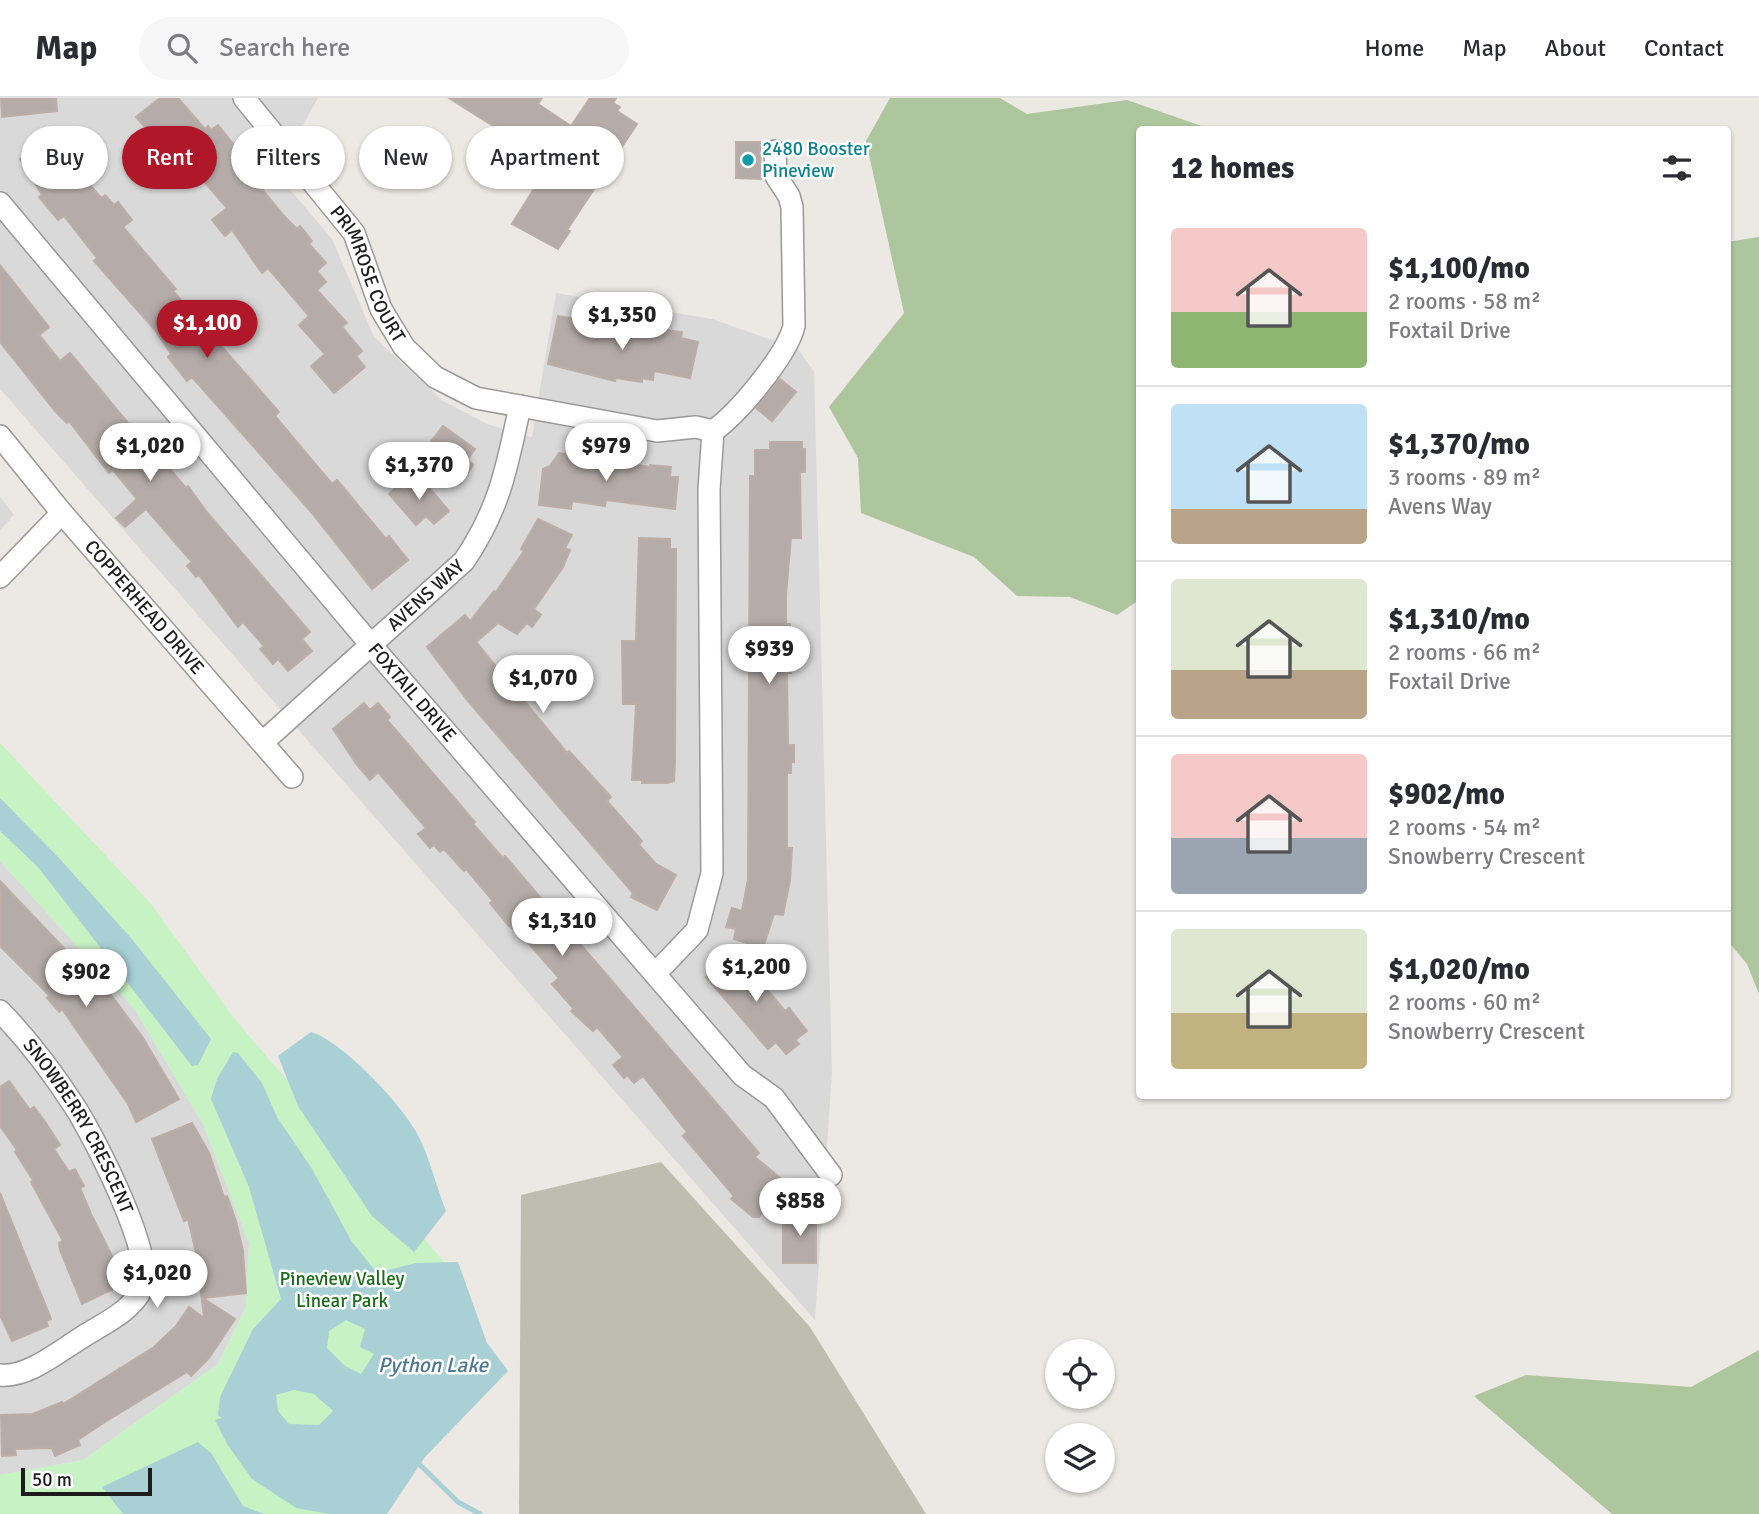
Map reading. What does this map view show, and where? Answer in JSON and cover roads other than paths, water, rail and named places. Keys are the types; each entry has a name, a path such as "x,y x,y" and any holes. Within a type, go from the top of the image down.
{"street":[{"name":"PRIMROSE COURT","path":"244,98 354,233 380,310 404,347 435,377 476,398 657,431 696,427 713,431"},
{"path":"654,974 697,930 712,873 709,490 713,431 727,421 754,388 787,344 794,326 792,206 776,176 775,151"},
{"name":"FOXTAIL DRIVE","path":"0,202 371,645 654,974 742,1075 774,1098 831,1175"},
{"name":"AVENS WAY","path":"263,742 464,561 486,529 502,491 520,406"},
{"name":"COPPERHEAD DRIVE","path":"0,436 62,513 292,777"},
{"path":"0,577 62,513"},
{"name":"SNOWBERRY CRESCENT","path":"0,1011 22,1035 76,1108 120,1193 145,1261 144,1287 130,1307 34,1367 0,1375"}],"water":[{"path":"0,798 131,938 211,1039 198,1065 192,1066 38,867 0,831"},
{"path":"311,1032 338,1047 369,1074 407,1118 420,1139 446,1211 414,1252 372,1216 298,1106 278,1056"},
{"name":"Python Lake","path":"233,1052 238,1053 262,1083 277,1117 312,1169 352,1242 377,1273 416,1263 458,1262 487,1343 508,1371 425,1457 387,1514 329,1514 296,1508 252,1479 227,1444 215,1420 222,1418 218,1415 220,1397 253,1329 281,1299 249,1187 211,1099 217,1079","holes":["346,1320 365,1329 360,1347 374,1354 361,1374 345,1366 327,1348 329,1331","294,1390 314,1394 333,1411 319,1425 289,1424 278,1411 276,1395"]},
{"path":"198,1442 211,1453 243,1506 264,1514 123,1514 102,1487"}],"waterway":[{"path":"415,1460 458,1502 480,1514"}],"place":[{"name":"2480 Booster Pineview","path":"748,160"}],"park label":[{"name":"Pineview Valley Linear Park","path":"342,1290"}]}
